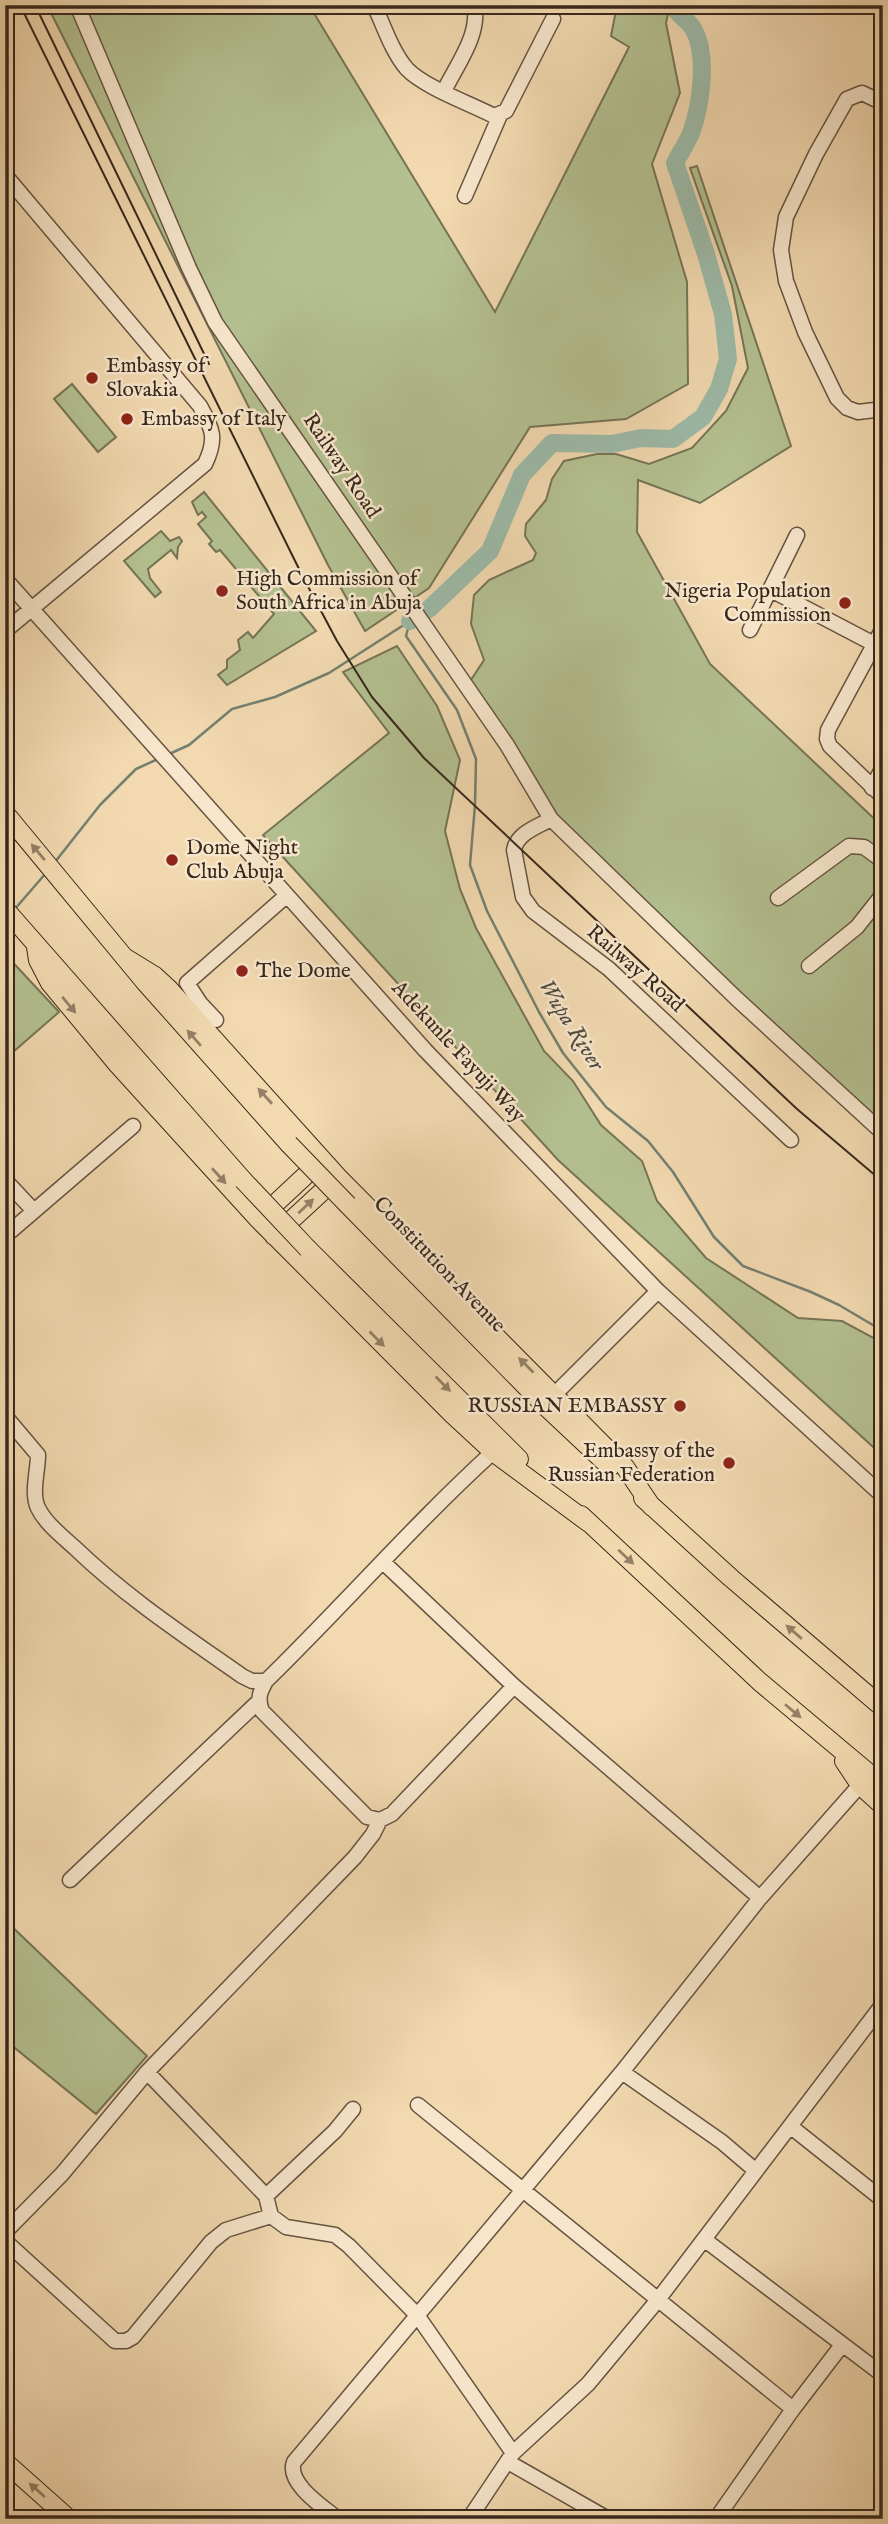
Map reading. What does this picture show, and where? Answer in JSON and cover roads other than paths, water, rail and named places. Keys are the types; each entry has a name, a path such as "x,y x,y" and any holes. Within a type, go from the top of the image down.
{"main road":[{"name":"Constitution Avenue","path":"6,813 124,957 217,1064 348,1205 544,1405 652,1507 883,1709"},
{"path":"5,909 243,1180 308,1249 503,1444 760,1682 883,1785"},
{"path":"5,920 32,941 38,960 50,982 118,1065 274,1236 442,1405 493,1452 589,1523"},
{"path":"124,957 155,976 168,988 338,1177 625,1466 652,1507"},
{"path":"258,1219 322,1160"},
{"path":"274,1236 338,1177"},
{"path":"822,1657 883,1694"},
{"path":"832,1743 860,1784 883,1805"},
{"path":"5,2462 68,2519"}],"street":[{"name":"Railway Road","path":"77,5 189,268 215,322 507,744 551,819 737,999 883,1133"},
{"path":"374,5 397,55 407,69 418,79 495,116 506,111 553,19"},
{"path":"444,91 471,37 476,13 474,5"},
{"path":"883,103 862,93 847,99 786,217 781,250 786,281 805,332 837,398 847,408 858,412 883,409"},
{"path":"465,196 500,115"},
{"path":"5,175 200,406 213,434 212,446 205,464 5,631"},
{"path":"750,630 797,535"},
{"name":"Adekunle Fayuji Way","path":"5,579 425,1050 659,1291 883,1496"},
{"path":"771,590 874,644"},
{"path":"877,793 830,746 827,739 828,730 883,628"},
{"path":"877,793 883,767"},
{"name":"Railway Road","path":"551,819 519,838 515,844 523,897 527,904 552,927 609,969 791,1140"},
{"path":"778,898 849,846 864,847 883,861"},
{"path":"809,966 865,919 883,894"},
{"path":"216,1020 187,983 286,896"},
{"path":"5,1236 133,1126"},
{"path":"5,1180 34,1211"},
{"path":"555,1394 659,1291"},
{"path":"5,1416 38,1455 36,1500 38,1507 55,1529 94,1567 173,1628 242,1676 252,1681 266,1681"},
{"path":"380,1820 367,1817 262,1711 258,1695 266,1681 493,1452"},
{"path":"383,1562 514,1686 760,1898"},
{"path":"5,2232 62,2174 146,2072 355,1857 373,1835 380,1820 392,1814 514,1686"},
{"path":"70,1880 258,1702"},
{"path":"338,2519 294,2479 291,2468 294,2462 622,2072 760,1898 860,1784"},
{"path":"469,2519 510,2458 588,2384 657,2301 883,2004"},
{"path":"146,2072 266,2196 271,2216 286,2227 335,2235 417,2315 510,2458 608,2519"},
{"path":"622,2072 722,2142 756,2171"},
{"path":"418,2105 793,2409"},
{"path":"266,2196 335,2131 353,2109"},
{"path":"790,2126 883,2200"},
{"path":"5,2241 115,2341 120,2342 133,2337 211,2242 226,2230 271,2216"},
{"path":"705,2240 883,2375"},
{"path":"716,2519 793,2409 842,2345"}],"waterway":[{"path":"410,621 429,609 490,551 522,475 552,443 612,444 641,438 673,439 703,417 719,389 728,359 723,314 675,163 691,133 698,109 702,81 701,53 694,30 673,5"},
{"name":"Wupa River","path":"410,621 406,636 457,710 476,759 470,865 487,911 563,1053 606,1107 648,1141 673,1172 714,1237 743,1266 811,1292 883,1331"},
{"path":"167,755 189,745 232,709 275,697 329,673 410,621"},
{"path":"55,862 100,805 136,769 158,759"},
{"path":"14,910 46,873"}],"tram line":[{"path":"20,5 304,579 337,641 372,697 424,758 797,1109 883,1182"},
{"path":"35,5 209,364"}],"place":[{"name":"Embassy of Slovakia","path":"92,378"},
{"name":"Embassy of Italy","path":"127,419"},
{"name":"High Commission of South Africa in Abuja","path":"222,591"},
{"name":"Nigeria Population Commission","path":"845,603"},
{"name":"Dome Night Club Abuja","path":"172,860"},
{"name":"The Dome","path":"242,971"},
{"name":"RUSSIAN EMBASSY","path":"680,1406"},
{"name":"Embassy of the Russian Federation","path":"729,1463"}]}
